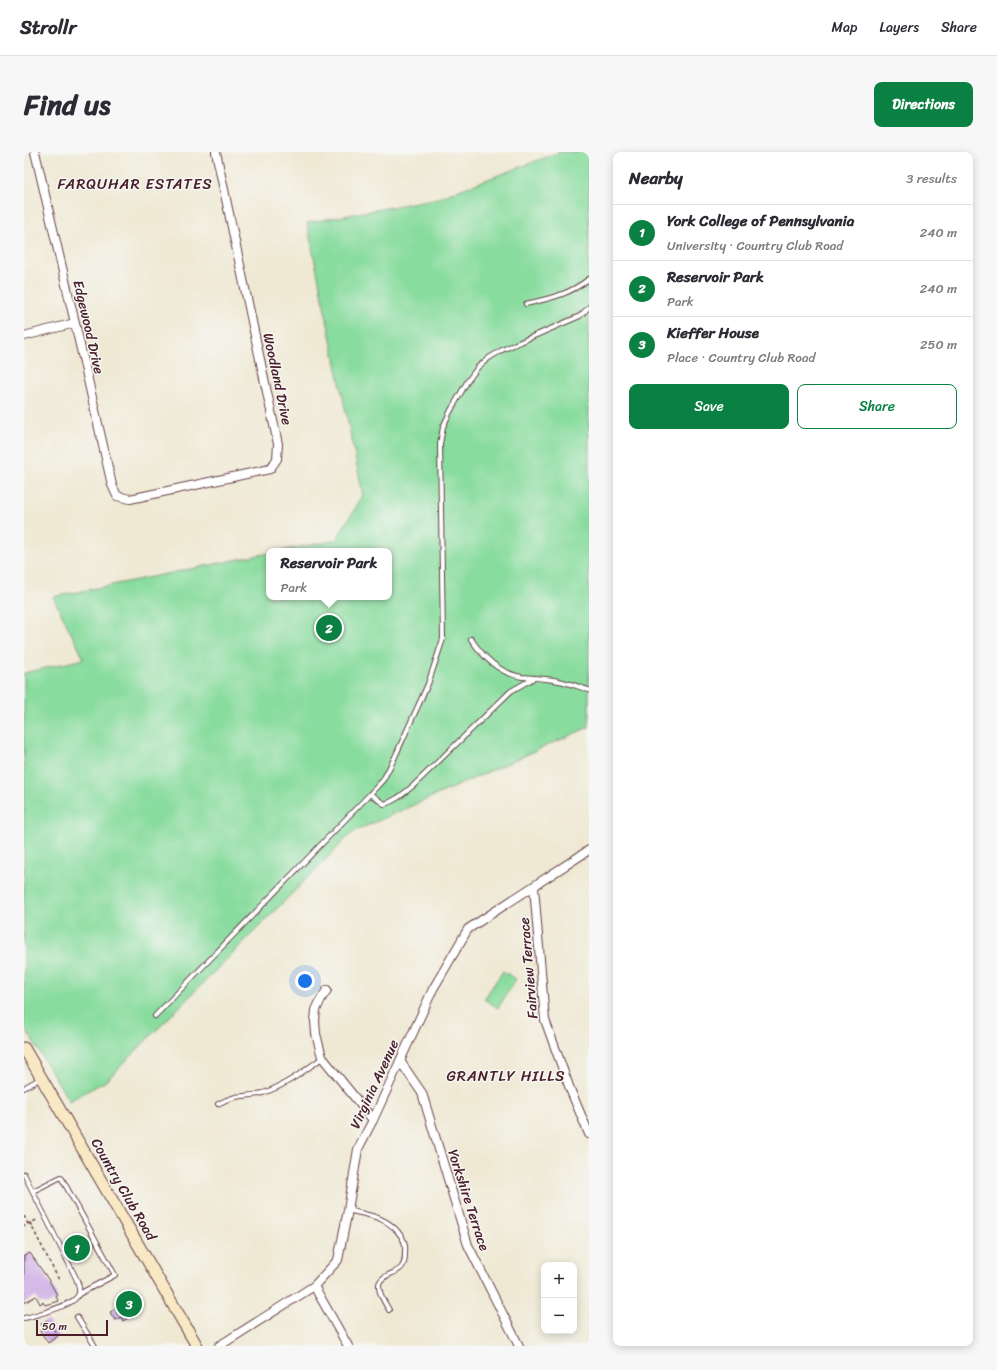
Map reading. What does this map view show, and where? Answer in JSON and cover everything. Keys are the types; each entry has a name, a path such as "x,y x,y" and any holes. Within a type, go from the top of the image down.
{"main road":[{"name":"Country Club Road","path":"24,1048 197,1346"}],"street":[{"name":"Edgewood Drive","path":"35,152 76,322 112,485 117,496 130,498"},
{"name":"Woodland Drive","path":"130,498 270,469 277,459 278,444 216,152"},
{"path":"24,336 76,322"},
{"name":"Virginia Avenue","path":"219,1346 314,1286 338,1260 358,1149 373,1120 433,989 468,929 589,850"},
{"name":"Fairview Terrace","path":"534,887 545,1020 570,1089 589,1134"},
{"path":"327,990 316,1010 315,1021 316,1034 322,1057 373,1120"},
{"name":"Yorkshire Terrace","path":"400,1061 422,1093 468,1245 519,1346"},
{"path":"314,1286 348,1346"}],"lane":[{"path":"526,304 563,295 579,287 589,279"},
{"path":"155,1016 383,780 428,684 443,639 440,444 443,427 467,382 478,367 489,358 531,337 566,324 580,316 589,306"},
{"path":"471,639 481,653 491,663 504,672 521,676 560,681 589,690"},
{"path":"370,794 384,804 392,802 401,796 511,691 534,678"},
{"path":"218,1104 235,1096 262,1093 275,1088 322,1057"},
{"path":"24,1088 41,1078"},
{"path":"24,1174 79,1285 79,1294"},
{"path":"24,1318 67,1304 75,1300 79,1294 115,1275 61,1177 33,1191"},
{"path":"348,1210 385,1220 396,1229 404,1242 405,1256 403,1266 399,1270 383,1278 379,1286 379,1290 389,1310"},
{"path":"78,1317 96,1346"}],"path":[{"path":"24,1216 60,1282"},
{"path":"24,1226 40,1218"}],"green space":[{"path":"560,152 589,152 589,727 353,832 106,1081 69,1101 24,1026 24,673 84,659 53,597 266,554 266,600 392,600 392,548 295,548 336,540 363,495 307,223 438,198"},
{"path":"503,971 516,979 498,1008 484,999"}],"building":[{"path":"30,1253 50,1282 57,1295 58,1301 45,1305 43,1302 40,1304 36,1296 24,1303 24,1256"},
{"path":"133,1297 140,1310 123,1321 121,1317 115,1320 110,1312"},
{"path":"47,1320 58,1336 48,1343 40,1331 44,1328 41,1324"}],"place":[{"name":"Reservoir Park","path":"329,628"},
{"name":"York College of Pennsylvania","path":"77,1248"},
{"name":"Kieffer House","path":"129,1304"}],"district":[{"name":"FARQUHAR ESTATES","path":"135,184"},
{"name":"GRANTLY HILLS","path":"506,1076"}]}
